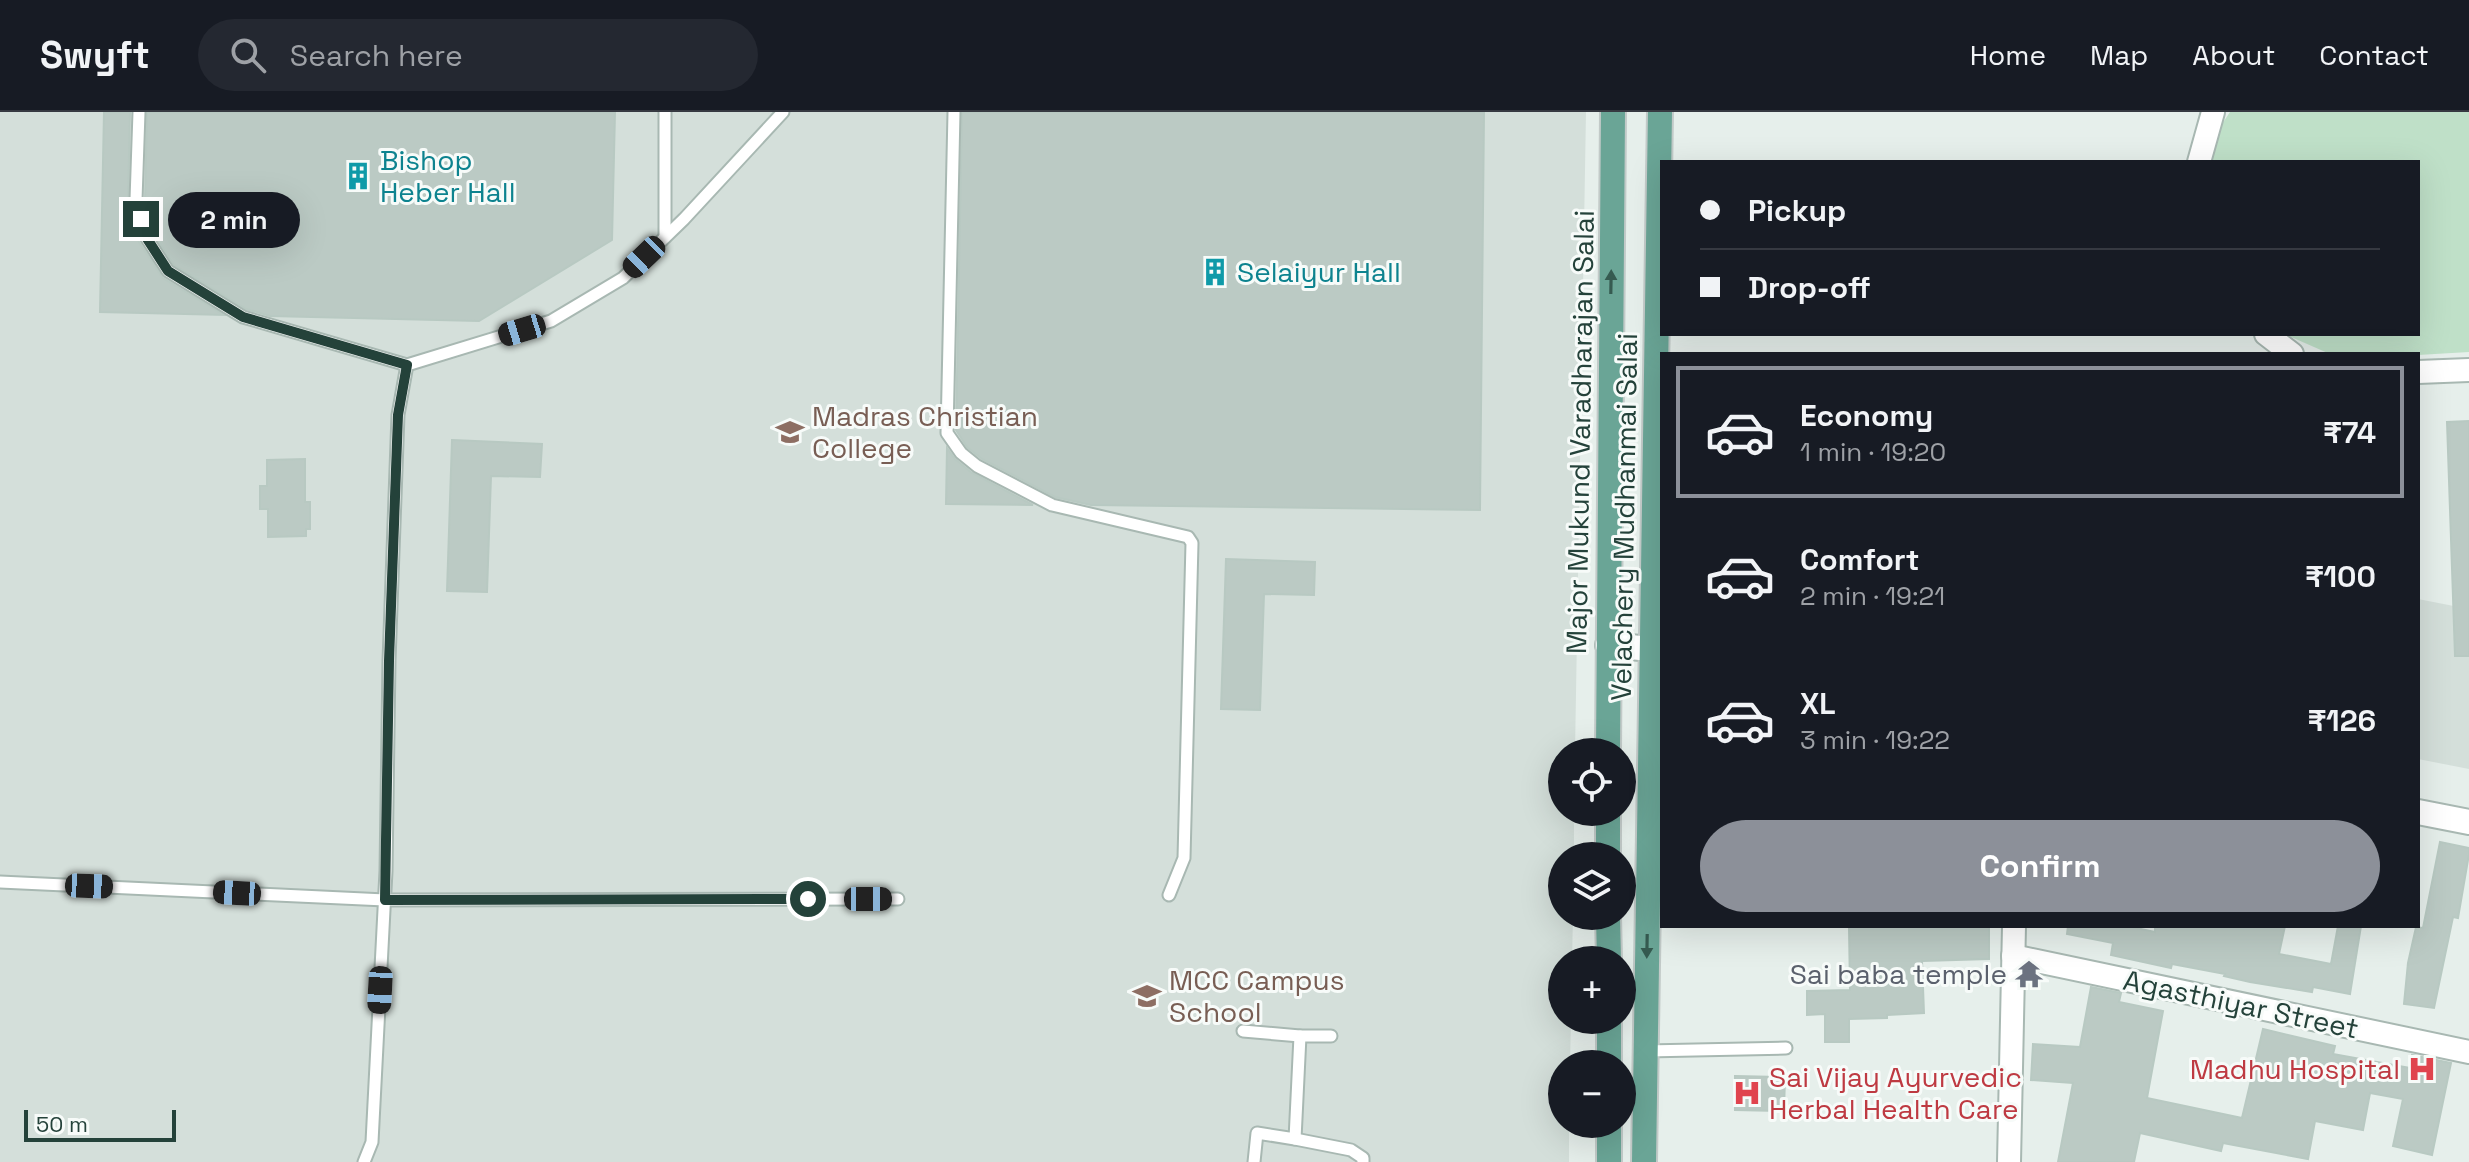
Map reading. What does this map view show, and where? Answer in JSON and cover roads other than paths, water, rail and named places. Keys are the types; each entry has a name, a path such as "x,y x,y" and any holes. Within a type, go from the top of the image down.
{"main road":[{"name":"Major Mukund Varadharajan Salai","path":"1608,738 1613,112"},
{"name":"Velachery Mudhanmai Salai","path":"1644,1162 1657,649 1660,112"},
{"path":"1609,1138 1609,1162"}],"street":[{"path":"2200,160 2213,112"},
{"path":"2269,336 2289,352"},
{"path":"2420,372 2469,370"},
{"path":"1608,645 1657,649"},
{"path":"2420,812 2469,822"},
{"path":"2009,1162 2014,928"},
{"name":"Agasthiyar Street","path":"2013,956 2469,1052"}],"lane":[{"path":"139,112 136,200 146,237 168,271 243,317 407,365 551,321 623,278 783,112"},
{"path":"665,112 665,237"},
{"path":"954,112 947,433 961,453 977,466 1052,505 1188,537 1192,543 1184,858 1169,895"},
{"path":"364,1162 372,1142 385,900 389,661 398,415 407,365"},
{"path":"0,882 385,900 898,899"},
{"path":"1243,1031 1331,1036"},
{"path":"1295,1139 1300,1036"},
{"path":"1646,1051 1786,1048"},
{"path":"1254,1162 1257,1133 1351,1150 1363,1158 1363,1162"}],"place":[{"name":"Bishop Heber Hall","path":"358,176"},
{"name":"Selaiyur Hall","path":"1215,272"},
{"name":"Madras Christian College","path":"790,432"},
{"name":"Sai baba temple","path":"2029,974"},
{"name":"MCC Campus School","path":"1147,996"},
{"name":"Madhu Hospital","path":"2422,1069"},
{"name":"Sai Vijay Ayurvedic Herbal Health Care","path":"1747,1093"}]}
